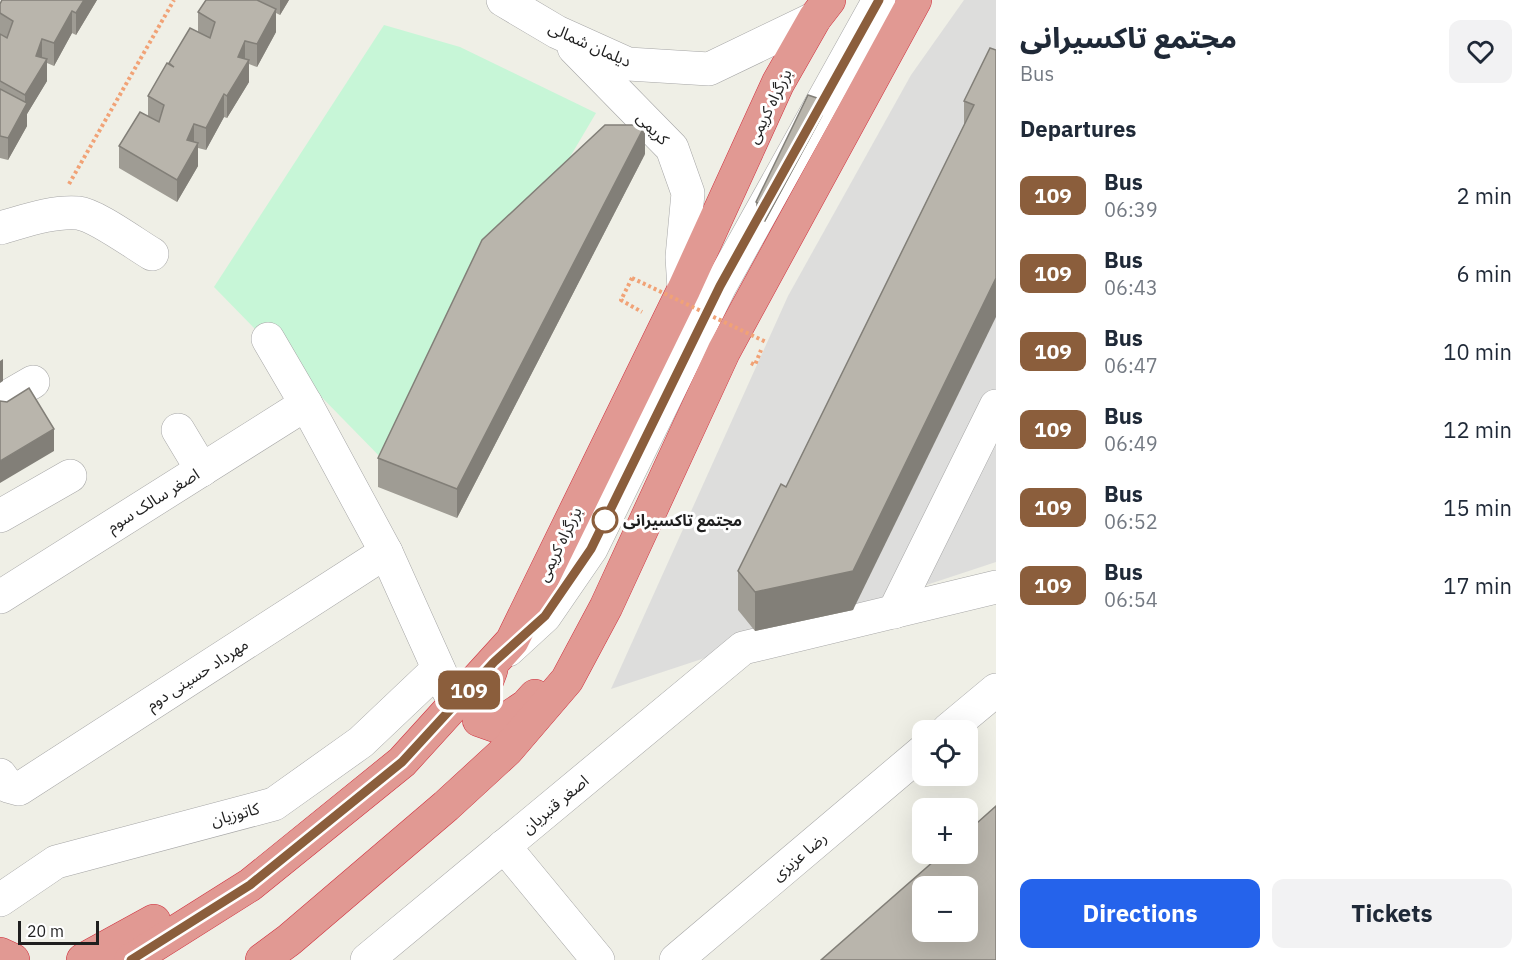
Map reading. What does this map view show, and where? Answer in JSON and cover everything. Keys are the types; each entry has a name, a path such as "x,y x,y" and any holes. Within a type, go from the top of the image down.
{"highway":[{"path":"262,960 289,940 446,806 507,750 567,680 606,607 724,351 915,0"},
{"name":"بزرگراه کریمی","path":"131,960 250,885 402,762 512,641 684,289 778,83 822,9"},
{"path":"494,662 482,694 479,720 496,726 526,706 606,607"},
{"path":"84,960 311,835"},
{"path":"0,954 13,960"}],"street":[{"name":"دیلمان شمالی","path":"503,0 557,32 628,64 709,69 822,9"},
{"path":"494,662 545,616 591,549 720,286 879,0"},
{"name":"کریمی","path":"557,32 672,148 688,193 682,258 684,289"},
{"path":"0,228 52,214 81,213 152,254"},
{"path":"268,339 386,552 456,704"},
{"path":"0,401 33,382"},
{"name":"اصغر سالک سوم","path":"0,597 306,404"},
{"path":"894,612 996,406"},
{"path":"178,430 202,470"},
{"path":"0,516 70,476"},
{"name":"مهرداد حسینی دوم","path":"4,780 19,789 386,552"},
{"path":"894,612 996,587"},
{"name":"اصغر قنبریان","path":"367,960 743,648 894,612"},
{"name":"کاتوزیان","path":"0,900 56,862 274,804 361,742 438,669"},
{"path":"960,720 996,690"},
{"name":"رضا عزیزی","path":"676,960 912,760"},
{"path":"504,846 598,960"}],"path":[{"path":"52,214 174,0"},
{"path":"667,324 621,300 632,278 766,342"}],"shaded area":[{"path":"964,0 996,0 996,562 611,689 788,296 911,75"}],"green space":[{"path":"384,25 460,47 596,113 388,465 214,287"}],"building":[{"path":"2,0 84,0 76,13 72,11 54,43 42,39 36,56 47,59 25,95 0,81 0,34 7,38 13,21 0,13"},
{"path":"206,0 257,0 276,9 257,44 245,41 238,57 249,60 227,96 224,94 206,128 194,124 187,140 198,143 177,180 119,146 140,112 159,122 164,105 148,96 167,63 174,67 169,63 190,28 210,38 215,22 198,12"},
{"path":"990,48 996,50 996,278 853,571 755,592 738,571 781,484 786,487 974,105 964,101"},
{"path":"0,89 27,103 8,138 0,136"},
{"path":"808,95 823,100 765,207 756,202"},
{"path":"605,125 645,125 457,489 378,458 482,240"},
{"path":"29,388 54,429 0,461 0,401 7,402"},
{"path":"996,806 996,960 821,960 912,880 912,942 978,942 978,876 917,876 931,864 978,864 978,822"}],"bus line":[{"name":"109","path":"131,960 250,885 402,762 494,662 545,616 591,549 720,286 879,0"}],"place":[{"name":"مجتمع تاکسیرانی","path":"605,520"}]}
